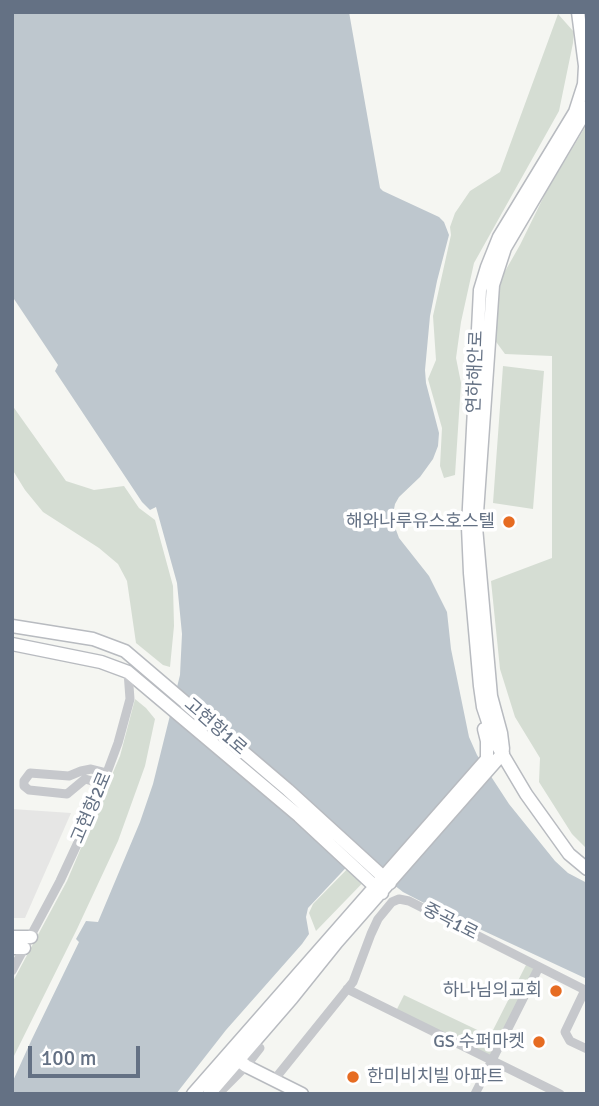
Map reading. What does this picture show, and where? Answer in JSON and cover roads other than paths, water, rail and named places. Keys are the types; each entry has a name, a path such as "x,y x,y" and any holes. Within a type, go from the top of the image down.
{"street":[{"name":"연하해안로","path":"578,12 586,66 584,84 575,112 499,237 480,290 468,527 483,707 494,740 526,794 569,854 587,869"},
{"name":"연하해안로","path":"503,753 501,733 491,696 476,527 492,285 505,248 587,107"},
{"name":"고현항1로","path":"12,626 93,639 125,651 288,790 383,885"},
{"name":"고현항1로","path":"12,644 101,662 128,673 383,885"},
{"name":"고현항2로","path":"12,971 22,945 60,881 93,810 118,743 130,699 128,673"},
{"path":"209,1094 305,974 337,942 488,757 483,707"},
{"path":"383,885 503,753"},
{"path":"103,784 85,779 67,794 29,790 24,786 24,781 30,773 69,776 91,769 107,773"},
{"name":"중곡1로","path":"274,1080 353,982 378,919 392,902 399,899 409,901 586,991"},
{"path":"12,937 22,945"},
{"path":"475,1094 539,967"},
{"path":"347,989 560,1094"},
{"path":"586,991 565,1032 570,1041 587,1049"},
{"path":"194,1094 237,1059 260,1048"},
{"path":"237,1059 274,1080 285,1090 302,1094"},
{"path":"218,1094 237,1059"}],"place":[{"name":"해와나루유스호스텔","path":"509,522"},
{"name":"하나님의교회","path":"556,991"},
{"name":"GS 수퍼마켓","path":"539,1042"},
{"name":"한미비치빌 아파트","path":"353,1077"}]}
